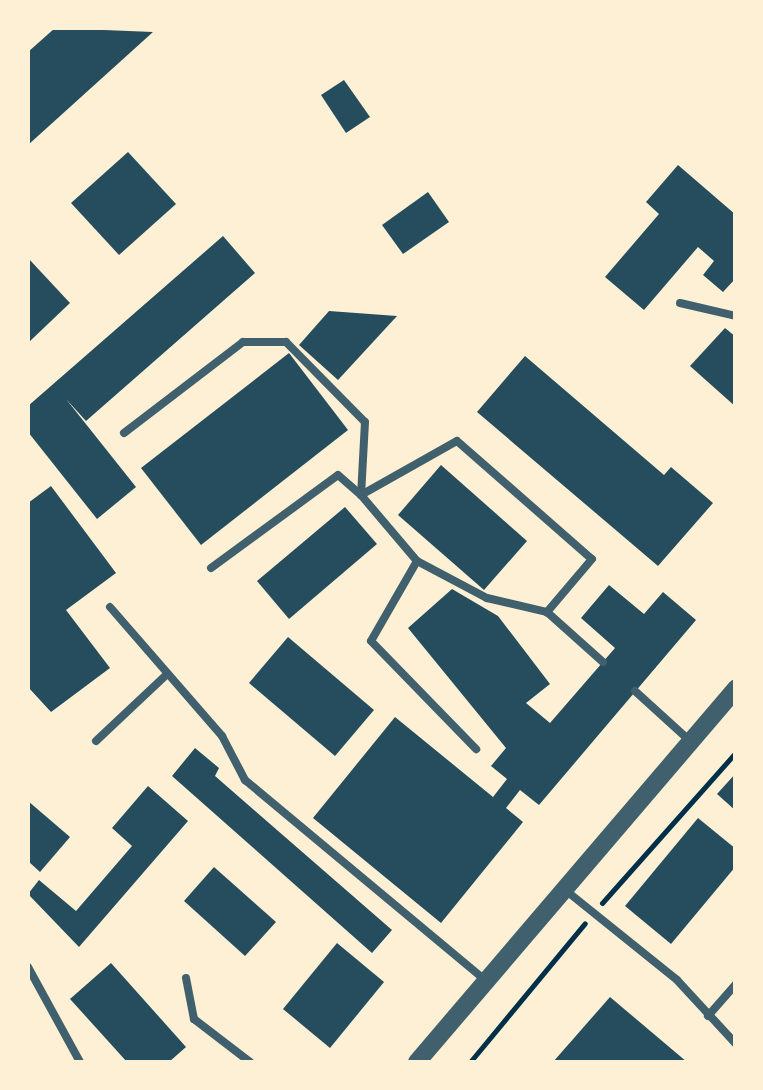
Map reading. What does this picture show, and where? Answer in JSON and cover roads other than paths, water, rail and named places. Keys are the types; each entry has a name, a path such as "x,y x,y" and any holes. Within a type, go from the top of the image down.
{"street":[{"path":"417,1062 736,688"}],"lane":[{"path":"680,303 736,316"},
{"path":"124,433 243,342 286,342 365,422 361,495"},
{"path":"361,495 457,441 592,559 547,612"},
{"path":"211,568 338,475 361,495 417,560 487,598 547,612 603,662"},
{"path":"417,560 371,641 476,749"},
{"path":"110,607 222,736 245,780 486,981"},
{"path":"96,741 167,674"},
{"path":"635,691 690,741"},
{"path":"564,889 736,1044"},
{"path":"28,967 80,1062"},
{"path":"186,978 194,1019 250,1062"},
{"path":"708,1016 736,984"}]}
